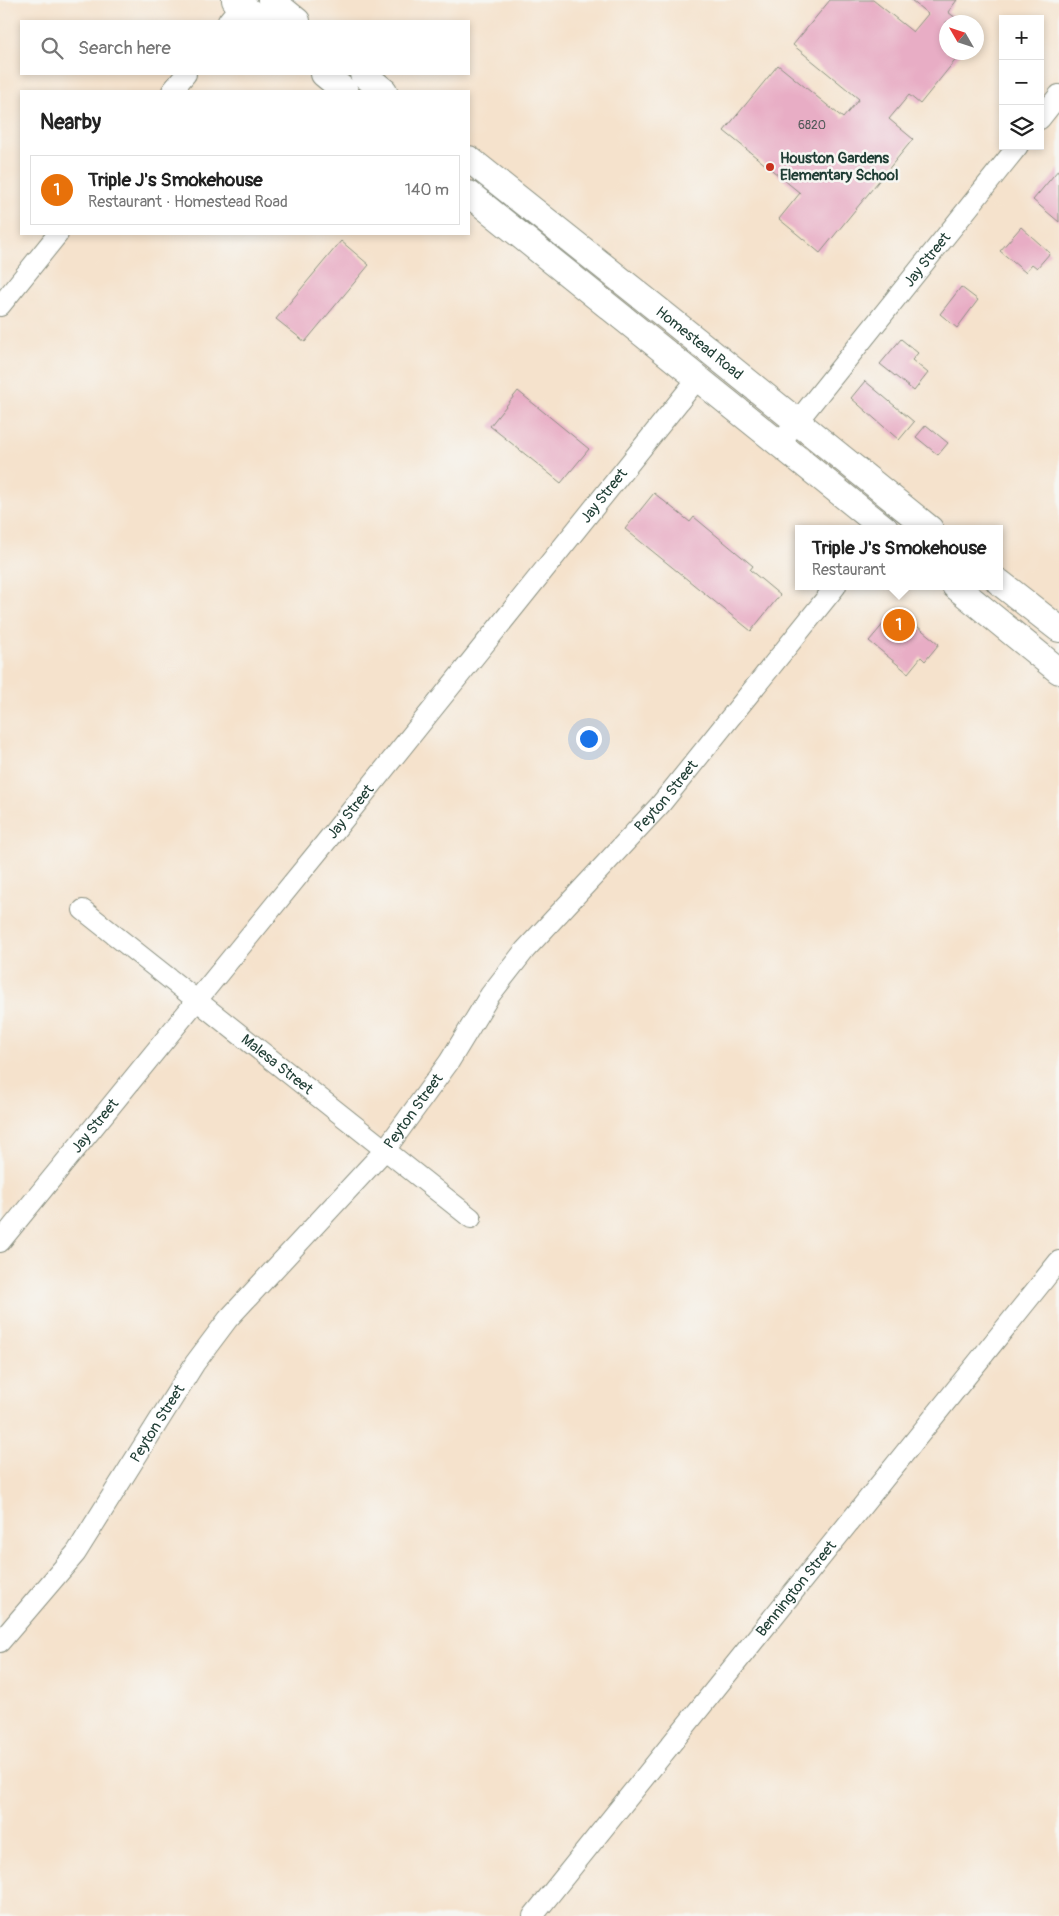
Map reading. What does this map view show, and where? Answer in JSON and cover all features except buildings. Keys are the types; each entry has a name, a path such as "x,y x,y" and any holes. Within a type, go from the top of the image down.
{"main road":[{"path":"271,0 296,20"},
{"path":"238,6 259,20"},
{"path":"325,75 344,90"},
{"path":"364,75 383,90"},
{"name":"Homestead Road","path":"470,160 925,525"},
{"name":"Homestead Road","path":"470,195 880,525"},
{"path":"1003,585 1059,629"},
{"path":"960,590 1059,671"}],"street":[{"path":"173,90 185,75"},
{"path":"1044,114 1059,95"},
{"name":"Jay Street","path":"780,443 1015,150"},
{"path":"0,306 57,235"},
{"name":"Jay Street","path":"0,1242 321,848 698,378"},
{"path":"886,525 902,506"},
{"name":"Peyton Street","path":"0,1642 76,1553 195,1364 228,1319 385,1150 449,1062 490,995 525,950 660,805 833,590"},
{"name":"Malesa Street","path":"83,910 471,1218"},
{"name":"Bennington Street","path":"534,1916 1059,1261"}],"place":[{"name":"Houston Gardens Elementary School","path":"770,167"},
{"name":"Triple J's Smokehouse","path":"899,625"}]}
